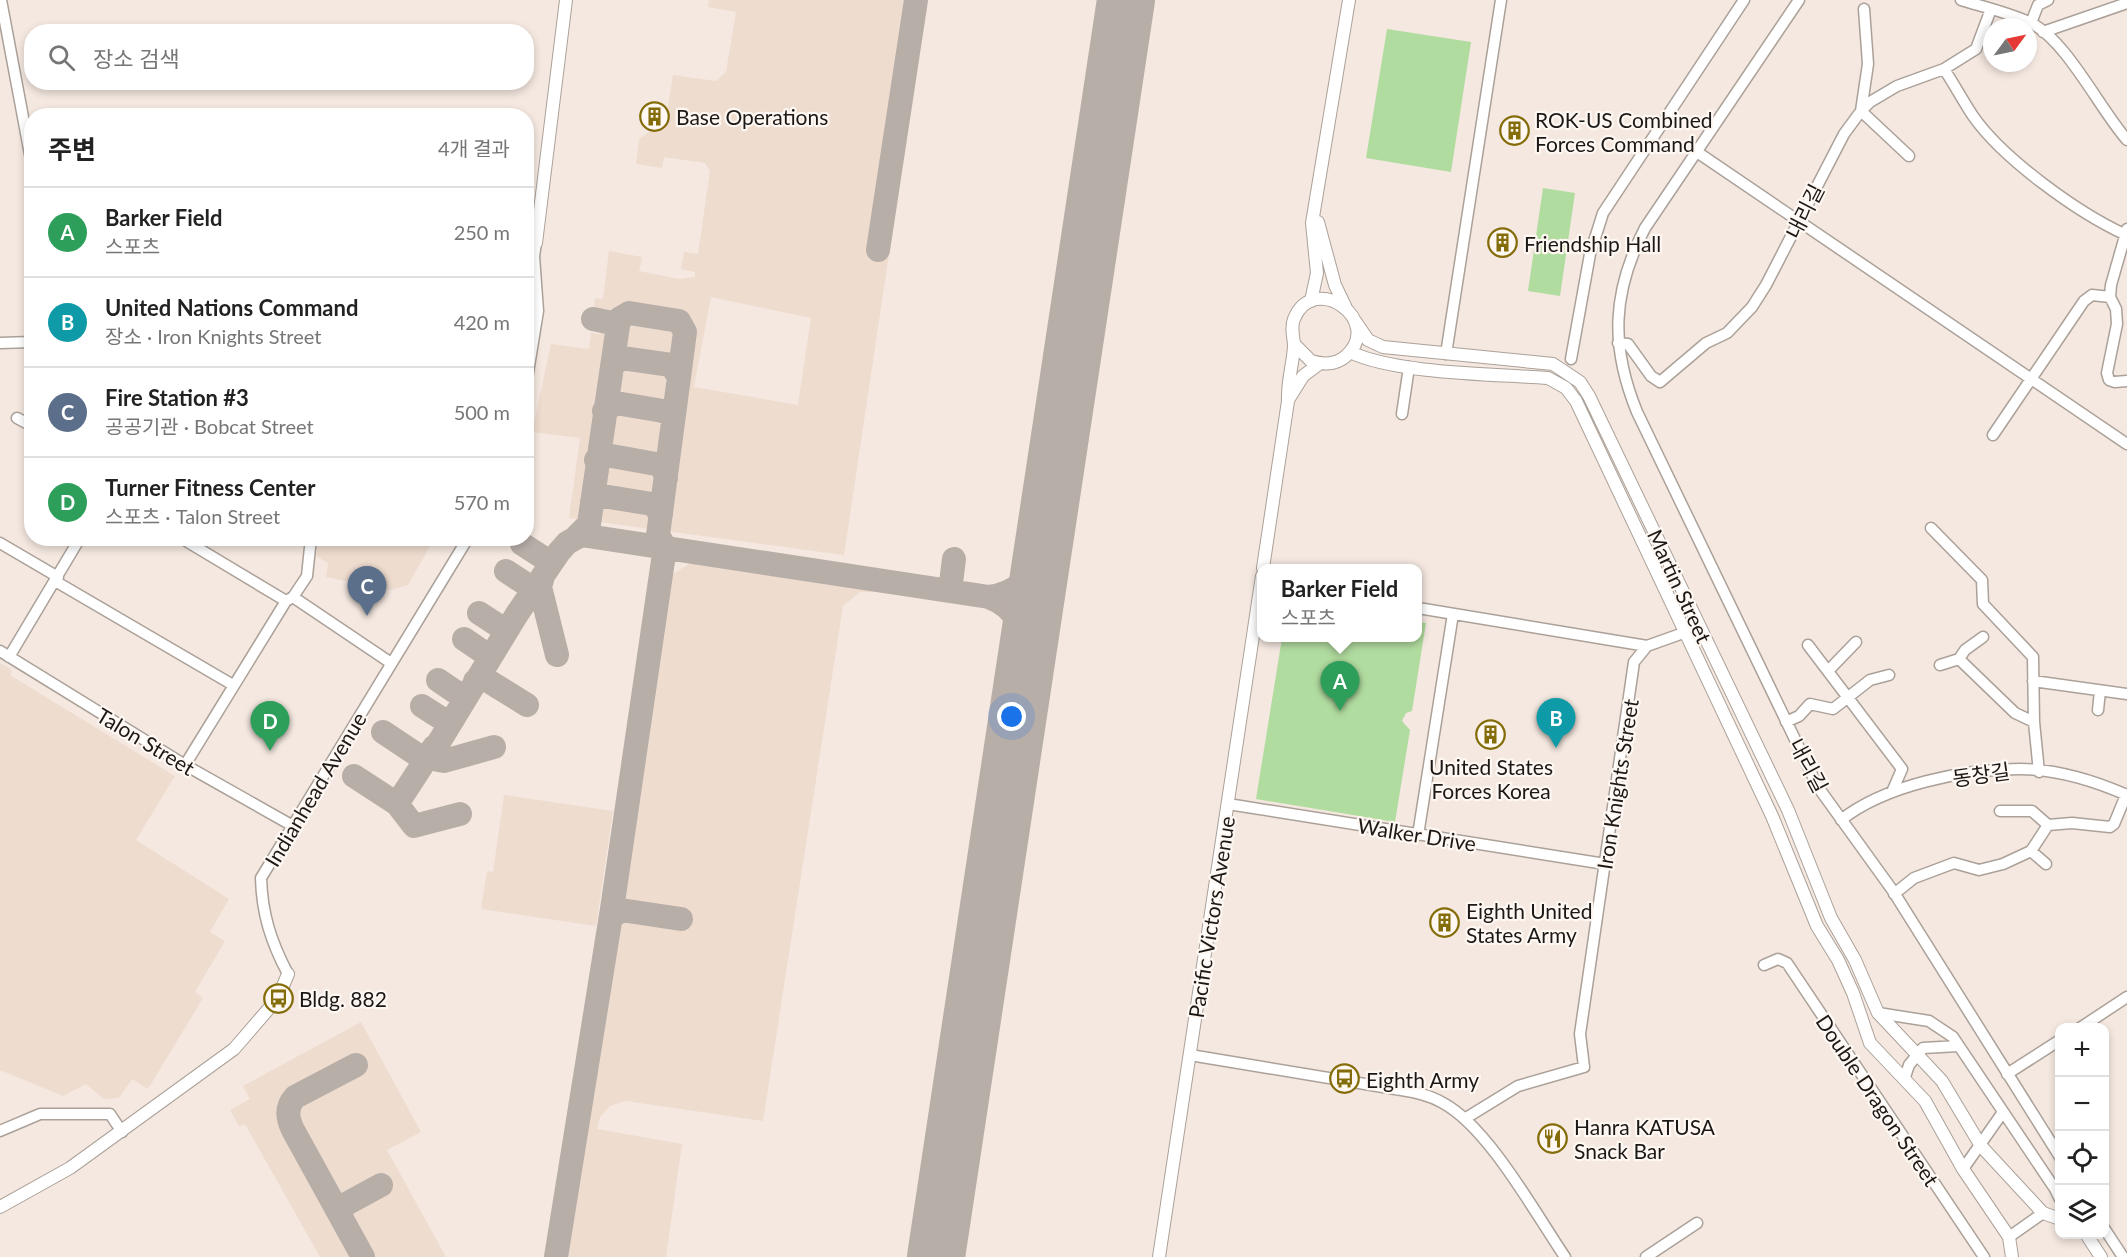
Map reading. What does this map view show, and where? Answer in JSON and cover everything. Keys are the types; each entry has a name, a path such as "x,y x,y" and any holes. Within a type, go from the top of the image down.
{"main road":[{"path":"534,222 566,0"},
{"path":"1311,302 1317,273 1312,223 1349,0"},
{"path":"1314,209 1335,285 1355,321 1356,337 1350,352 1334,363 1319,364 1304,357 1294,344 1292,328 1298,312 1311,302 1330,299 1346,308"},
{"name":"Martin Street","path":"1355,321 1368,340 1383,347 1553,364 1580,382 1589,396 1788,810 1831,918 1855,960 1878,1013"},
{"name":"Pacific Victors Avenue","path":"1264,564 1288,401 1287,381 1294,344"},
{"name":"Martin Street","path":"1350,352 1360,357 1409,367 1548,378 1566,388 1576,401 1772,816 1817,926 1849,985 1870,1043 1905,1077 1925,1101 1963,1169 2009,1237"},
{"path":"1288,401 1303,376 1319,364"},
{"name":"Pacific Victors Avenue","path":"1159,1257 1257,610"},
{"name":"Indianhead Avenue","path":"0,1208 43,1185 122,1132 234,1049 278,998 288,974"},
{"path":"1878,1013 1942,1081 1981,1146 2043,1213 2055,1217"},
{"path":"2009,1237 2012,1257"},
{"path":"2089,1239 2101,1257"}],"street":[{"path":"1,0 24,122"},
{"path":"1446,354 1501,0"},
{"path":"1580,382 1571,359 1590,254 1603,213 1744,0"},
{"name":"내리길","path":"1799,0 1645,228 1634,249 1619,303 1618,343 1622,369 1637,412 1818,787 1894,894 2055,1149"},
{"path":"1961,0 2015,18"},
{"path":"2033,18 2036,8 2048,0"},
{"path":"2043,32 2127,3"},
{"path":"1864,9 1868,64 1861,111 1909,156"},
{"name":"내리길","path":"1618,343 1628,344 1651,376 1655,380 1664,381 1706,343 1727,333 1752,307 1844,134 1861,111 1870,102 1897,86 1944,69 1976,49 1991,9"},
{"path":"2037,28 2064,54 2127,140"},
{"path":"1944,69 1974,118 2017,163 2100,223 2126,231 2110,297 2116,309 2117,324 2107,373 2109,380 2127,381"},
{"path":"1697,152 2127,444"},
{"path":"534,256 538,311 534,336"},
{"path":"1993,435 2088,297 2110,297"},
{"path":"0,343 24,342"},
{"path":"1553,364 1571,359"},
{"path":"1402,414 1409,367"},
{"path":"17,418 24,422"},
{"path":"1931,528 1982,580 1983,604 2033,657 2034,722 2039,772"},
{"path":"0,543 233,685"},
{"path":"4,654 56,579 75,546"},
{"path":"195,546 290,599 391,663"},
{"path":"184,765 233,685 307,576 310,546"},
{"name":"Indianhead Avenue","path":"288,974 271,942 262,907 261,878 463,546"},
{"path":"1422,609 1647,646 1700,627"},
{"path":"1418,834 1453,614"},
{"path":"1940,665 1959,659 1965,650 1983,636"},
{"path":"1828,671 1856,642"},
{"path":"1808,645 1902,769 1892,792"},
{"name":"Iron Knights Street","path":"1466,1118 1518,1086 1584,1067 1580,1034 1634,662 1647,646"},
{"name":"Talon Street","path":"4,654 184,765 294,826"},
{"path":"1959,659 2015,713 2034,722"},
{"path":"1786,722 1798,716 1810,704 1833,709 1870,680 1889,675"},
{"path":"2033,681 2127,694"},
{"path":"2098,710 2100,691"},
{"name":"동창길","path":"1841,820 1856,809 1892,792 1971,773 2021,769 2106,786 2127,795"},
{"path":"1894,894 1914,878 1954,863 1979,870 2003,864 2031,851 2048,825 2061,822 2110,827 2114,824 2127,795"},
{"name":"Walker Drive","path":"1228,804 1605,864"},
{"path":"2000,811 2032,811 2048,825"},
{"path":"2031,851 2046,864"},
{"name":"Double Dragon Street","path":"1764,965 1778,959 1787,963 1984,1257"},
{"path":"2088,1023 2127,997"},
{"path":"1878,1013 1929,1021 1953,1037 2055,1189"},
{"path":"2007,1074 2055,1043"},
{"path":"1905,1077 1917,1054 1923,1048 1958,1046"},
{"path":"1190,1055 1426,1095 1466,1118 1486,1142 1564,1257"},
{"path":"1963,1169 1981,1146 2001,1110"},
{"path":"0,1131 40,1114 110,1114 122,1132"},
{"path":"2009,1237 2043,1213"},
{"path":"1646,1257 1697,1223"},
{"path":"2109,1236 2123,1257"}],"shaded area":[{"path":"709,0 927,0 844,555 569,518 580,438 534,432 551,344 589,349 591,333 600,334 600,327 592,326 595,298 603,299 609,251 642,257 639,271 679,279 695,277 695,272 681,269 684,252 698,254 710,171 705,163 664,157 662,168 636,164 639,139 654,129 664,130 673,75 716,81 726,72 736,12 708,7","holes":["711,297 811,318 798,405 694,387"]},
{"path":"317,546 430,546 408,585 391,590 326,577 328,563 316,556"},
{"path":"702,556 874,582 873,592 860,592 843,606 763,1121 626,1101 610,1106 600,1117 597,1129 682,1144 666,1257 566,1257 668,577"},
{"path":"0,663 11,669 11,676 175,776 136,840 229,899 210,932 225,941 195,992 203,998 148,1089 132,1079 119,1098 104,1099 86,1084 63,1096 0,1070"},
{"path":"504,795 613,811 596,926 481,909 487,871 493,872"},
{"path":"361,1022 421,1132 387,1150 446,1257 320,1257 245,1124 239,1126 230,1110 250,1099 243,1086"}],"green space":[{"path":"1387,29 1471,42 1451,172 1366,158"},
{"path":"1543,188 1575,193 1560,296 1528,291"},
{"path":"1422,622 1426,623 1412,711 1406,713 1402,721 1410,730 1395,822 1256,799 1281,642 1422,642"}],"taxiway":[{"path":"878,250 916,0"},
{"path":"556,1257 612,909 665,547 658,535 685,332 679,321 629,313 619,319 589,524 577,536"},
{"path":"593,319 617,324"},
{"path":"612,366 622,358 671,365 679,377"},
{"path":"604,411 616,403 663,411 669,414 673,422"},
{"path":"596,460 606,455 656,464 663,468 666,478"},
{"path":"592,502 603,496 652,504 661,514"},
{"path":"494,747 444,761 438,760 433,752 517,614 559,552 567,543 581,535 989,597 1013,613 1024,637 1027,657"},
{"path":"525,546 547,560 555,558"},
{"path":"989,597 1016,588 1034,569 1043,551"},
{"path":"944,590 951,583 954,559"},
{"path":"506,571 529,586 538,584"},
{"path":"543,576 540,587 557,655"},
{"path":"479,613 502,628 510,625"},
{"path":"464,639 486,654 488,661"},
{"path":"475,681 485,679 527,705"},
{"path":"438,680 460,695 462,703"},
{"path":"422,706 444,720 453,718"},
{"path":"383,732 425,760"},
{"path":"434,747 397,804 414,826 460,814"},
{"path":"354,776 397,804"},
{"path":"611,918 621,910 681,919"},
{"path":"356,1065 295,1097 288,1113 293,1130 363,1257"},
{"path":"337,1209 381,1185"}],"runway":[{"path":"936,1257 1126,0"}],"place":[{"name":"Base Operations","path":"655,116"},
{"name":"ROK-US Combined Forces Command","path":"1514,131"},
{"name":"Friendship Hall","path":"1503,243"},
{"name":"Fire Station #3","path":"367,616"},
{"name":"Barker Field","path":"1340,711"},
{"name":"United States Forces Korea","path":"1491,735"},
{"name":"United Nations Command","path":"1556,748"},
{"name":"Turner Fitness Center","path":"270,751"},
{"name":"Eighth United States Army","path":"1445,922"},
{"name":"Bldg. 882","path":"278,998"},
{"name":"Eighth Army","path":"1345,1079"},
{"name":"Hanra KATUSA Snack Bar","path":"1553,1138"}]}
